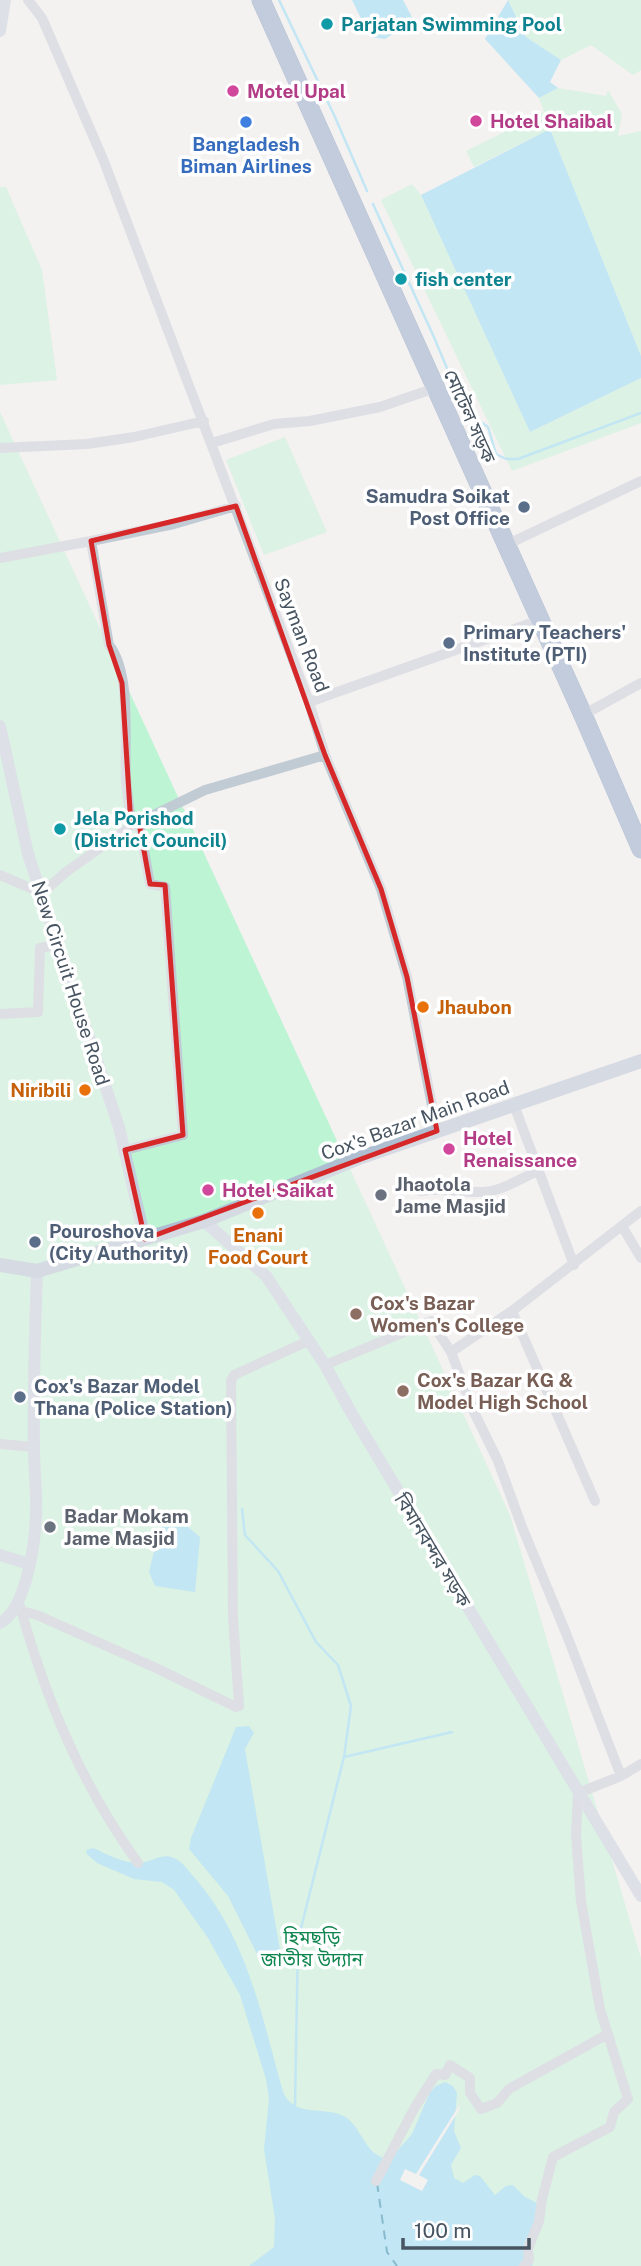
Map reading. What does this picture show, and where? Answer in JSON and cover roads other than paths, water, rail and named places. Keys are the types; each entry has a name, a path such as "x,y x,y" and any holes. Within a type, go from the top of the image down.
{"highway":[{"name":"মোটেল সড়ক","path":"261,0 641,849"}],"main road":[{"name":"Cox's Bazar Main Road","path":"37,1270 204,1221 359,1158 641,1061"},
{"path":"0,1265 37,1270"}],"street":[{"path":"0,31 5,0"},
{"name":"Sayman Road","path":"28,0 42,18 103,159 309,702 324,755 385,902 407,976 437,1131"},
{"path":"212,443 274,424 310,421 380,407 435,388"},
{"path":"0,448 87,444 134,437 204,421"},
{"path":"506,545 641,481"},
{"path":"0,558 174,524 236,506"},
{"path":"91,541 109,645 118,657 126,729 126,777 135,824 150,884 165,887 183,1135 125,1150"},
{"path":"309,702 540,620"},
{"path":"583,715 641,683"},
{"name":"New Circuit House Road","path":"0,726 28,854 119,1127 145,1239"},
{"path":"0,875 42,893 66,872 135,824 205,790 324,755"},
{"path":"0,1014 38,1012 40,948 57,945"},
{"path":"514,1105 574,1265"},
{"path":"421,1191 433,1189 481,1193 538,1171"},
{"path":"451,1352 574,1265 641,1211"},
{"name":"বিমানবন্দর সড়ক","path":"204,1221 266,1276 325,1365 641,1896"},
{"path":"622,1226 641,1258"},
{"path":"37,1270 34,1447 36,1516 20,1607 51,1706 88,1784 115,1831 138,1863"},
{"path":"512,1311 595,1501"},
{"path":"325,1365 431,1321 451,1352 473,1410 498,1461 621,1776"},
{"path":"20,1607 236,1707 239,1706 233,1617 231,1381 234,1375 308,1341"},
{"path":"0,1444 34,1447"},
{"path":"0,1555 29,1564"},
{"path":"0,1623 20,1607"},
{"path":"524,2266 529,2260 528,2249 537,2226 553,2157 610,2127 614,2112 628,2099 600,2009 581,1901 576,1835 578,1793 621,1776 641,1764"},
{"path":"376,2181 436,2074 445,2075 450,2065 470,2078 470,2093 481,2109 497,2103 509,2090 608,2034"}],"water":[{"path":"352,0 403,0 414,21 385,39 370,37"},
{"path":"508,0 526,37 561,60 550,82 558,88 539,98 485,39"},
{"path":"550,129 641,356 641,378 530,432 421,195"},
{"path":"160,1527 188,1527 200,1537 195,1592 155,1586 149,1572"},
{"path":"249,1726 254,1733 245,1749 280,1950 259,1958 228,1896 189,1849 236,1727"},
{"path":"93,1848 132,1863 170,1856 185,1866 212,1899 240,1951 260,2007 283,2092 295,2106 347,2118 375,2154 390,2159 412,2134 430,2092 445,2082 453,2086 457,2093 454,2131 461,2148 451,2165 454,2178 463,2183 475,2175 480,2176 495,2195 506,2186 513,2185 525,2197 537,2203 533,2232 526,2239 523,2248 533,2266 249,2266 274,2247 275,2219 264,2149 269,2099 266,2079 240,1995 208,1938 174,1890 162,1882 134,1879 97,1863 87,1854 86,1850"}],"waterway":[{"path":"279,0 367,191"},
{"path":"373,204 465,411 488,427 496,454 506,459 518,459 641,413"},
{"path":"242,1509 245,1535 278,1571 316,1642 338,1665 351,1706 344,1757 298,1940 295,2105"},
{"path":"344,1757 452,1732"}],"place":[{"name":"Parjatan Swimming Pool","path":"327,24"},
{"name":"Motel Upal","path":"233,91"},
{"name":"Hotel Shaibal","path":"476,121"},
{"name":"Bangladesh Biman Airlines","path":"246,122"},
{"name":"fish center","path":"401,279"},
{"name":"Samudra Soikat Post Office","path":"524,507"},
{"name":"Primary Teachers' Institute (PTI)","path":"449,643"},
{"name":"Jela Porishod (District Council)","path":"60,829"},
{"name":"Jhaubon","path":"423,1007"},
{"name":"Niribili","path":"85,1090"},
{"name":"Hotel Renaissance","path":"449,1149"},
{"name":"Hotel Saikat","path":"208,1190"},
{"name":"Jhaotola Jame Masjid","path":"381,1195"},
{"name":"Enani Food Court","path":"258,1213"},
{"name":"Pouroshova (City Authority)","path":"35,1242"},
{"name":"Cox's Bazar Women's College","path":"356,1314"},
{"name":"Cox's Bazar KG & Model High School","path":"403,1391"},
{"name":"Cox's Bazar Model Thana (Police Station)","path":"20,1397"},
{"name":"Badar Mokam Jame Masjid","path":"50,1527"}],"park label":[{"name":"হিমছড়ি জাতীয় উদ্যান","path":"312,1948"}]}
